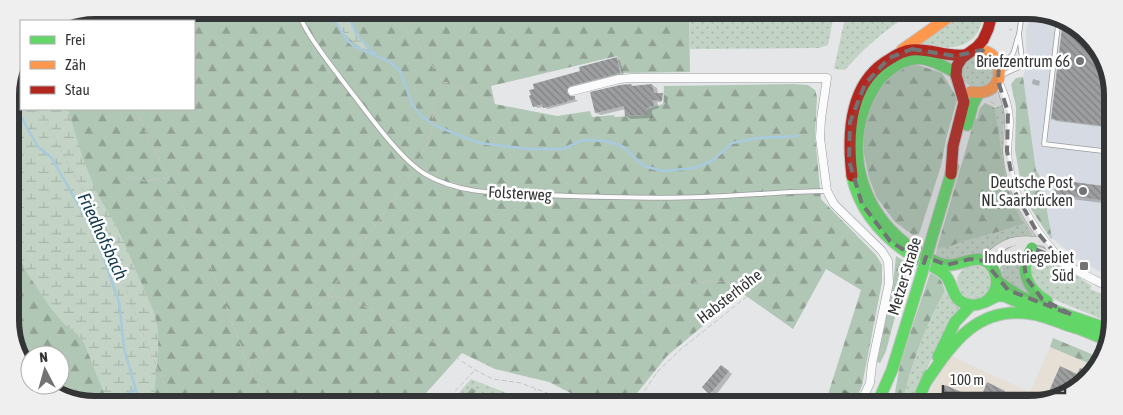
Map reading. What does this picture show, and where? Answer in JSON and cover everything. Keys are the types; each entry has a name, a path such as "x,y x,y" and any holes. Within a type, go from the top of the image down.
{"main road":[{"path":"946,19 876,69 859,96 850,122 848,136 849,161 862,204 880,231 904,252 949,278 958,299 971,305"},
{"path":"958,78 958,64 968,53 981,44 987,34 991,19"},
{"path":"1000,19 993,42 999,78 991,90 983,96 967,90 958,78 939,63 924,58 908,59 890,67 876,83 866,100 860,121 857,161 864,187 876,212 888,227 910,246 941,264 947,265 977,259 984,261 1008,290 1104,327"},
{"path":"900,52 920,49 955,56 982,50 995,58"},
{"name":"Metzer Straße","path":"951,174 953,146 964,102 958,78"},
{"name":"Metzer Straße","path":"884,396 973,104 983,96"},
{"path":"1032,248 1026,254 1024,261 1024,268 1030,285 1042,299 1072,315"},
{"path":"951,286 953,272 963,261"},
{"path":"985,302 995,292 996,275"},
{"path":"920,396 963,310 971,305 985,302 997,296 1004,296 1102,338"},
{"path":"926,382 955,340 971,326 982,320 1000,314 1016,312 1032,314 1076,328"},
{"name":"Metzer Straße","path":"880,396 886,386"}],"street":[{"path":"572,91 619,79 632,78 827,78 820,138 826,191 834,204 882,251 888,261 889,284 872,364 870,383 864,396"},
{"path":"999,78 1008,112 1007,151 1014,186 1023,209 1044,242 1060,259"},
{"path":"984,261 1003,244 1015,240 1044,242"},
{"path":"996,275 1000,260 1006,253 1015,249 1032,248 1060,259 1081,273 1104,284"},
{"path":"870,383 886,386"}],"lane":[{"name":"Folsterweg","path":"300,19 341,78 387,137 415,167 438,180 454,186 504,193 668,198 826,191"},
{"path":"995,58 1010,58 1014,54 1021,19"},
{"path":"1058,25 1044,144 1104,151"},
{"path":"999,78 1018,67 1022,59 1019,34"}],"path":[{"path":"398,19 417,43 443,83"},
{"path":"247,363 259,357 328,296 415,167 430,136 433,104 437,90 443,83 450,82 474,95 494,101"},
{"path":"983,96 995,105"},
{"path":"38,110 98,216 169,396"},
{"path":"136,110 204,251 247,363 263,396"},
{"path":"116,188 122,185 125,179 133,177 145,181 168,178"},
{"name":"Habsterhöhe","path":"641,396 658,371 680,350 790,260 803,246 834,204"},
{"path":"642,292 706,282 740,285 750,293"},
{"path":"328,296 350,299 432,341 475,370 493,379 521,383 554,396"},
{"path":"451,396 475,370"},
{"path":"531,396 536,389"}],"highlighted area":[{"path":"912,49 955,56 982,50 999,65 998,81 1008,112 1007,151 1015,192 1037,232 1060,259 1032,248 1024,261 1026,277 1042,299 1072,315 1008,290 984,261 970,259 947,265 926,257 924,263 890,241 862,204 849,161 850,122 865,84 889,58"}],"shaded area":[{"name":"Industriegebiet Süd","path":"1029,19 1039,19 1071,31 1092,52 1102,75 1104,84 1104,272 1076,258 1052,238 1041,178 1036,170 1023,77 1027,65 1026,31"},
{"path":"1050,347 1091,364 1075,381 1058,391 1048,394 1034,396 929,396 939,374 951,356 1030,392"}],"green space":[{"path":"334,19 343,32 363,49 363,42 348,19 689,19 690,72 622,73 617,56 491,86 495,104 557,116 590,111 592,117 614,115 615,117 647,115 647,109 663,104 664,86 808,85 815,90 817,97 815,136 821,199 876,255 882,265 882,282 862,386 857,396 828,396 861,290 826,269 793,329 742,293 667,356 635,396 576,396 549,382 495,369 462,353 423,396 84,396 70,392 70,345 23,345 20,335 19,89 20,82 20,110 195,110 195,20 80,20"},
{"path":"334,19 348,19 370,52 346,35"},
{"path":"689,19 833,19 828,45 819,48 690,49"},
{"path":"845,19 903,19 876,39 845,70 834,69"},
{"path":"952,19 983,19 975,36 964,44 956,47 943,47 942,49 919,43"},
{"path":"978,56 989,61 994,72 989,83 978,88 967,83 962,72 967,61"},
{"path":"915,64 942,73 957,100 946,139 941,166 919,234 913,235 895,222 877,198 869,178 864,154 864,134 867,114 881,84 899,68"},
{"path":"1023,77 1036,170 1041,178 1051,239 1029,206 1020,178 1015,150 1016,107 1011,84 1016,78"},
{"path":"20,82 20,110 68,110 83,159 98,195 118,229 154,312 158,333 154,396 105,396 84,343 77,334 62,322 27,273 19,256"},
{"path":"985,103 995,108 1006,182 1023,224 950,246 937,248 975,118 977,119 980,108"},
{"path":"1003,104 1004,155 1008,180 1021,215 1034,237 1014,238 1004,241 989,252 983,254 970,253 949,261 935,257 937,248 950,246 1023,224 1010,194 1004,173 995,108"},
{"path":"1022,250 1029,291 1008,286 1002,273 1003,264 1006,259"},
{"path":"896,256 909,264 886,351 880,363 877,362 893,284"},
{"path":"1036,256 1049,259 1092,286 1090,289 1104,295 1104,320 1043,295 1038,290 1029,263"},
{"path":"974,265 981,266 986,270 990,275 990,289 986,294 981,298 974,299 967,298 962,294 958,289 957,282 958,275 962,270 967,266"},
{"path":"930,273 940,279 945,291 919,346 904,396 894,396 900,364"},
{"path":"945,291 959,308 914,396 904,396 919,346"},
{"path":"1053,338 1095,356 1091,364 1050,347"},
{"path":"471,379 514,396 456,396"}],"building":[{"name":"Briefzentrum 66","path":"1062,27 1071,31 1086,44 1092,52 1102,75 1104,84 1104,126 1051,119"},
{"path":"617,57 620,73 570,86 567,89 567,93 570,96 575,96 575,99 543,108 542,104 533,107 529,90 534,89 533,84 580,71 579,67"},
{"path":"631,84 632,86 652,84 654,93 663,93 662,101 653,100 654,106 647,108 647,115 625,116 624,106 595,113 590,92"},
{"name":"Deutsche Post NL Saarbrücken","path":"1059,180 1104,186 1104,200 1054,194 1055,187 1058,188"},
{"path":"721,365 729,371 711,393 708,393 702,387"},
{"path":"1060,366 1077,374 1080,368 1086,371 1075,381 1058,391 1050,389"},
{"path":"987,382 1005,391 1003,396 982,396"},
{"path":"945,385 971,396 940,396"}],"waterway":[{"path":"333,19 347,40 354,46 390,62 400,71 412,104 421,116 436,126 479,143 528,149 563,149 583,140 606,141 622,146 644,166 663,171 695,168 712,161 732,143 758,138 799,136"},
{"path":"350,19 357,35 376,55"},
{"name":"Friedhofsbach","path":"19,113 38,147 51,157 86,218 102,253 119,302 124,348 138,396"},
{"path":"122,396 136,390"}],"traffic: fast":[{"path":"852,176 861,201 883,233 903,250 944,274 949,280 954,294 963,303 973,305 988,300 996,287 997,281 994,270 989,264 977,259 952,265 941,264 906,244 891,230 869,199 858,163 857,144 865,106 885,74 904,61 920,58 937,63 956,73"},
{"path":"967,125 978,94"},
{"path":"930,244 953,167"},
{"path":"922,273 930,244"},
{"path":"1032,248 1025,271 1034,291 1047,301"},
{"path":"881,396 892,370 922,273"},
{"path":"997,280 1008,289 1035,303 1104,327"},
{"path":"985,302 997,296 1004,296 1037,310"},
{"path":"938,357 955,322 971,305"},
{"path":"926,382 946,353 957,341 982,321 996,315 1013,313 1032,314 1076,328"},
{"path":"1067,324 1102,338"},
{"path":"920,396 929,375"}],"traffic: slow":[{"path":"902,50 946,19"},
{"path":"971,92 990,90 995,85 999,72 996,59 991,54 983,51 972,51"}],"traffic: jam":[{"path":"951,174 953,146 964,102 956,75 957,66 962,58 983,40 991,19"},
{"path":"852,176 850,144 854,111 866,81 876,69 897,55 911,50 964,55"}],"place":[{"name":"Briefzentrum 66","path":"1080,61"},
{"name":"Deutsche Post NL Saarbrücken","path":"1083,191"},
{"name":"Industriegebiet Süd","path":"1084,266"}]}
